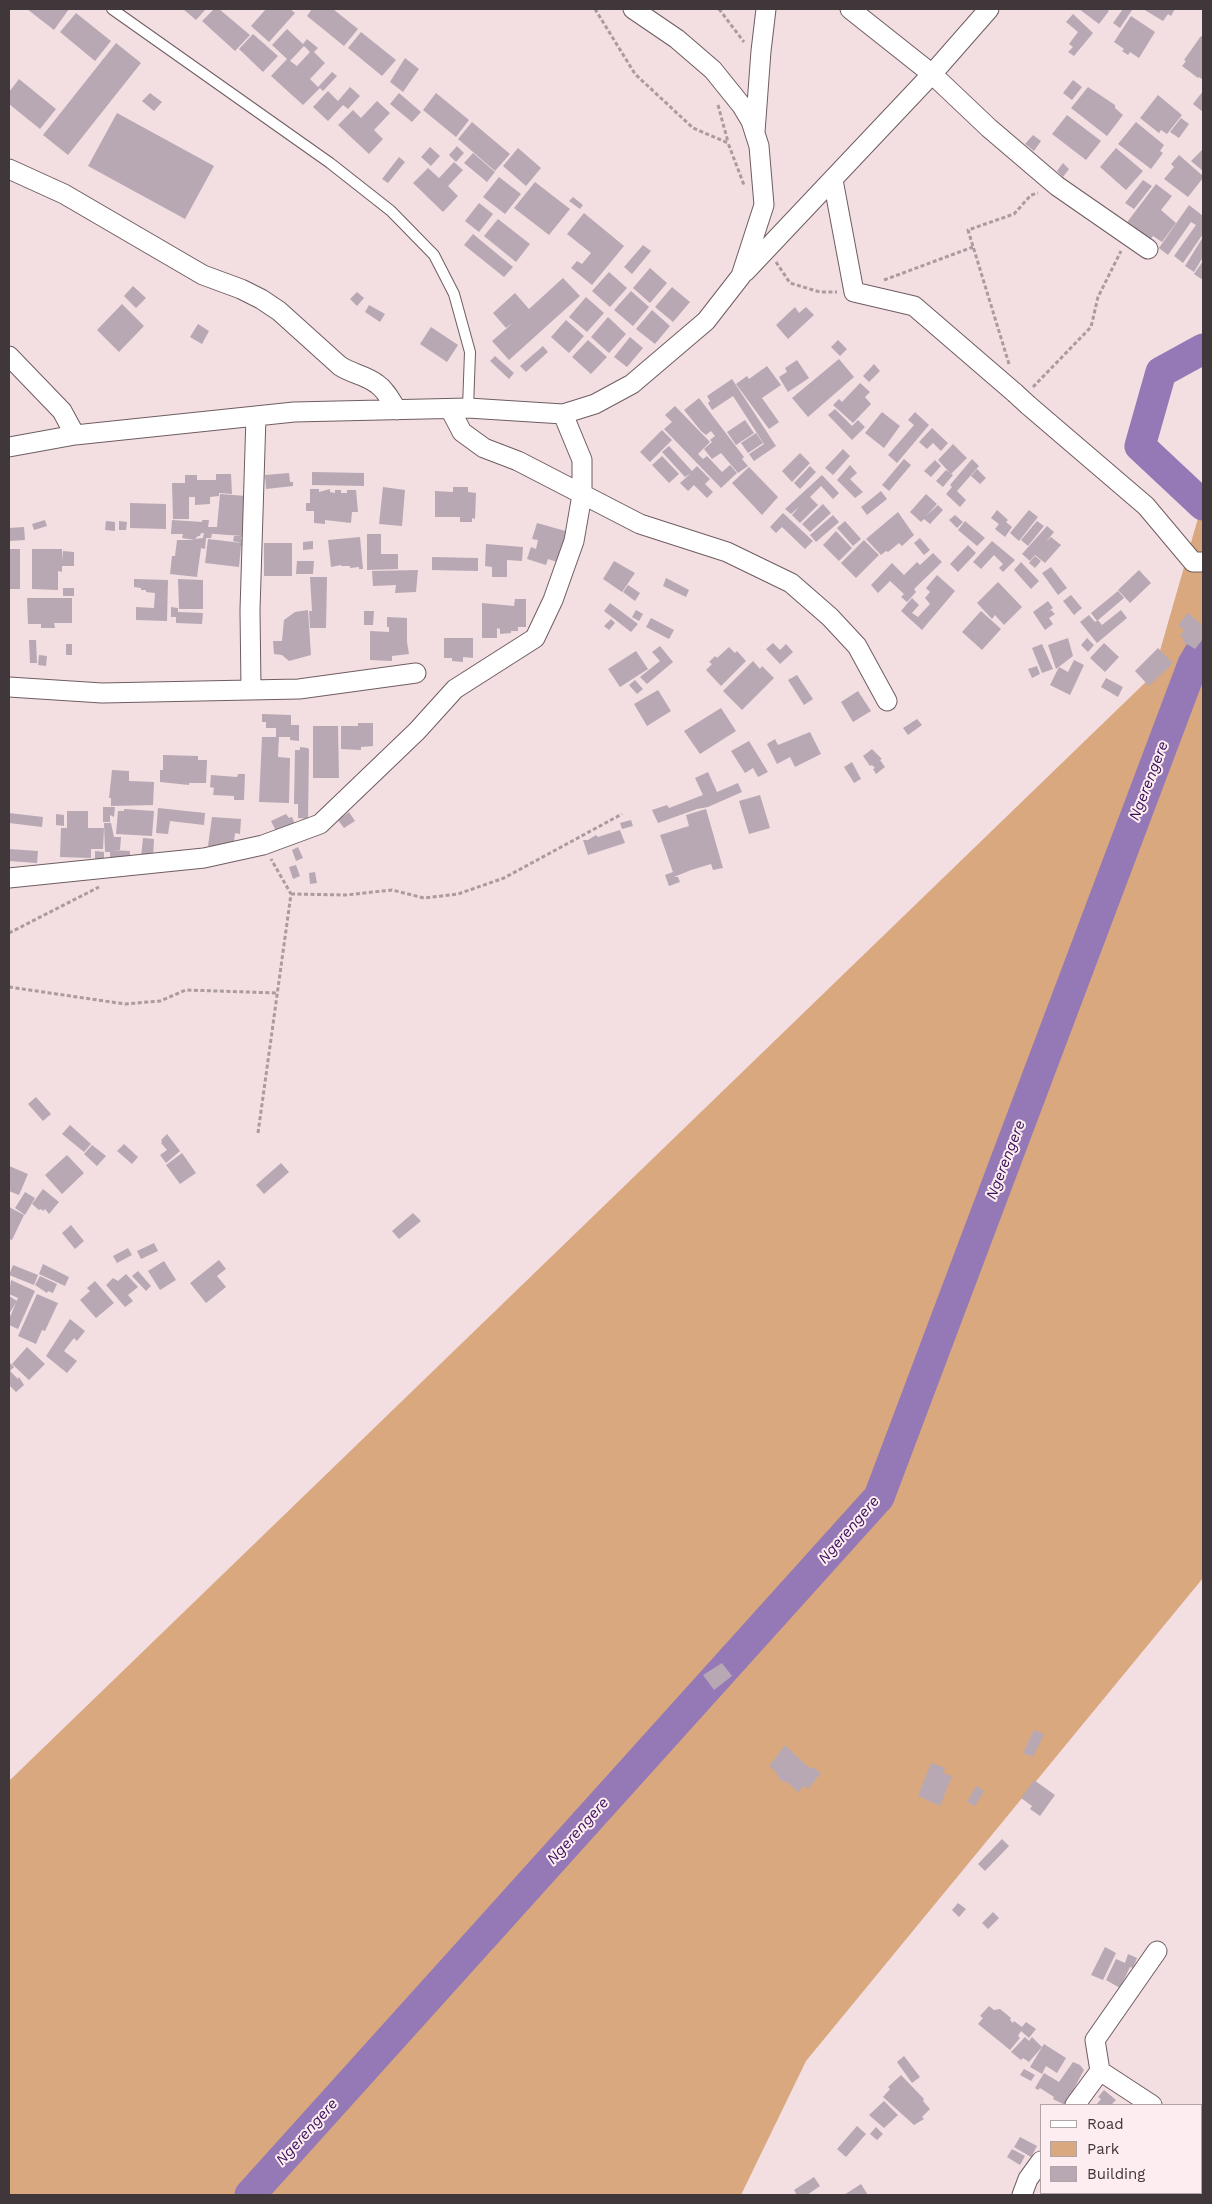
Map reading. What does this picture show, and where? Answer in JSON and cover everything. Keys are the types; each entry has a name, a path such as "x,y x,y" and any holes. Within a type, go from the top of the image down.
{"street":[{"path":"633,9 677,40 713,70 742,106 760,146 764,206 741,276"},
{"path":"755,134 766,9"},
{"path":"850,9 932,74 989,128 1057,186 1148,249"},
{"path":"9,447 75,435 294,412 459,409 563,414 595,404 632,384 706,321 741,276 932,74 989,9"},
{"path":"9,169 64,194 203,275 241,289 261,299 279,311 340,366 350,373 368,378 382,387 397,410"},
{"path":"833,180 854,292 914,306 1023,397 1146,506 1194,562 1203,562"},
{"path":"9,356 62,411 75,435"},
{"path":"459,409 462,432 472,441 518,461 640,524 727,552 791,583 830,617 857,646 887,701"},
{"path":"9,878 204,858 263,845 320,824 416,731 455,689 535,638 553,600 574,541 582,495 582,460 563,414"},
{"path":"251,689 250,610 256,416"},
{"path":"9,687 102,693 299,689 416,673"},
{"path":"1076,2104 1100,2071 1095,2040 1157,1951"},
{"path":"1100,2071 1150,2104"},
{"path":"1022,2195 1028,2180 1040,2162"}],"lane":[{"path":"112,9 330,163 392,212 434,255 454,294 470,352 459,409"}],"path":[{"path":"595,9 635,74 693,128 728,143 745,189"},
{"path":"719,9 760,61"},
{"path":"1012,373 968,230 1014,214 1031,195 1057,186"},
{"path":"1023,397 1091,327 1098,296 1129,236"},
{"path":"291,894 346,895 392,890 424,898 458,894 504,878 622,814"},
{"path":"258,1133 291,894 263,845"},
{"path":"9,933 97,889 104,883"},
{"path":"9,987 125,1004 160,1001 186,990 278,993"}],"green space":[{"path":"1203,501 1203,1578 806,2061 741,2195 9,2195 9,1781 1153,675"}],"building":[{"path":"27,9 69,9 54,30"},
{"path":"183,9 206,9 196,20"},
{"path":"214,9 219,9 250,35 235,51 202,21"},
{"path":"266,9 290,9 295,13 269,42 251,26"},
{"path":"312,9 333,9 358,29 344,46 307,16"},
{"path":"1079,9 1106,9 1109,11 1099,24"},
{"path":"1123,9 1132,10 1120,28 1113,23"},
{"path":"1143,9 1175,9 1171,16 1168,14 1163,21"},
{"path":"76,13 111,41 95,61 60,32"},
{"path":"1073,14 1093,33 1074,56 1068,52 1073,47 1069,44 1078,32 1066,22"},
{"path":"1131,16 1155,32 1139,58 1130,52 1128,55 1122,51 1124,49 1114,42"},
{"path":"287,29 303,44 307,39 318,48 314,52 325,63 310,79 318,87 332,72 337,76 323,91 320,88 303,105 271,76 287,59 272,45","holes":["304,46 310,52 297,66 290,61"]},
{"path":"361,32 396,60 382,76 348,48"},
{"path":"253,34 278,56 263,72 239,49"},
{"path":"1201,36 1203,37 1203,80 1182,66 1186,61 1184,60"},
{"path":"116,43 141,63 68,155 43,135"},
{"path":"405,58 419,69 403,92 390,82"},
{"path":"19,79 56,109 40,129 9,104 9,92"},
{"path":"1073,80 1082,87 1072,100 1063,93"},
{"path":"350,87 360,96 348,109 343,105 328,121 313,107 328,91 338,101"},
{"path":"1088,87 1115,105 1115,108 1123,115 1107,136 1071,108"},
{"path":"1203,91 1203,112 1193,104"},
{"path":"150,93 162,102 154,111 142,101"},
{"path":"399,93 421,112 412,122 390,104"},
{"path":"436,93 469,120 456,137 423,110"},
{"path":"1158,95 1182,115 1167,134 1161,130 1159,133 1140,118"},
{"path":"377,101 390,113 374,130 383,139 369,154 338,125 353,110 361,118"},
{"path":"117,113 214,166 185,219 88,166"},
{"path":"1067,115 1101,141 1086,160 1052,134"},
{"path":"1181,118 1189,124 1179,138 1170,132"},
{"path":"472,122 510,154 495,171 458,139"},
{"path":"1136,122 1164,145 1160,151 1163,153 1151,169 1118,144"},
{"path":"1033,135 1041,141 1034,151 1025,144"},
{"path":"457,146 464,153 456,162 449,155"},
{"path":"430,147 440,156 431,166 421,157"},
{"path":"518,148 541,168 526,186 503,166"},
{"path":"1116,148 1143,171 1126,190 1100,167"},
{"path":"1203,149 1203,171 1191,161"},
{"path":"473,153 495,172 487,182 464,163"},
{"path":"1179,155 1203,176 1188,197 1164,179 1174,167 1171,164"},
{"path":"399,157 405,162 388,183 382,179"},
{"path":"454,162 463,170 448,186 458,196 443,212 413,183 428,168 439,178"},
{"path":"1063,163 1069,169 1063,177 1057,171"},
{"path":"499,177 521,194 505,214 483,197"},
{"path":"1143,180 1152,186 1134,209 1125,203"},
{"path":"535,182 570,209 549,235 514,208"},
{"path":"1156,184 1172,196 1161,210 1176,223 1162,242 1153,236 1148,242 1125,225"},
{"path":"573,197 583,205 580,209 569,201"},
{"path":"479,203 493,214 479,232 465,221"},
{"path":"1189,205 1203,216 1203,234 1183,263 1174,256 1196,225 1191,222 1168,255 1159,248"},
{"path":"584,213 624,246 592,285 571,268 577,261 582,264 591,253 567,234"},
{"path":"498,219 530,244 516,262 484,236"},
{"path":"473,234 513,267 504,277 464,245"},
{"path":"1203,237 1203,257 1194,272 1185,266"},
{"path":"643,245 651,251 632,274 624,267"},
{"path":"1203,261 1203,280 1194,274"},
{"path":"650,268 667,283 650,303 633,288"},
{"path":"609,272 627,288 610,307 592,291"},
{"path":"563,278 580,296 509,360 492,341 514,322 506,328 493,313 515,293 529,309"},
{"path":"133,286 146,298 136,308 124,296"},
{"path":"672,287 690,302 673,322 655,307"},
{"path":"631,291 649,307 633,326 614,310"},
{"path":"357,292 364,298 357,306 350,299"},
{"path":"586,297 604,313 587,332 569,317"},
{"path":"122,304 144,326 119,352 97,330"},
{"path":"369,305 385,314 380,322 365,312"},
{"path":"795,307 799,313 806,307 814,315 788,339 776,325"},
{"path":"652,310 670,326 655,344 636,329"},
{"path":"608,317 626,334 609,353 591,337"},
{"path":"566,320 584,336 569,353 551,337"},
{"path":"198,324 209,331 202,344 190,337"},
{"path":"431,327 458,345 447,362 420,344"},
{"path":"630,337 643,348 627,367 614,357"},
{"path":"588,340 607,357 591,374 572,357"},
{"path":"838,340 847,349 840,356 831,347"},
{"path":"543,346 548,352 526,372 520,366"},
{"path":"495,356 514,373 509,379 490,361"},
{"path":"839,359 854,377 808,417 792,398"},
{"path":"797,360 809,378 788,392 779,377 787,372 785,368"},
{"path":"874,364 880,371 869,382 863,376"},
{"path":"767,366 781,385 762,398 779,422 769,429 736,384 747,376 749,379"},
{"path":"732,379 776,446 754,461 749,454 764,444 733,396 712,410 708,403 710,401 707,396"},
{"path":"860,383 870,392 865,397 871,404 853,423 833,405 839,399 842,402"},
{"path":"699,398 744,457 742,459 748,466 738,473 721,453 712,459 704,449 712,442 710,440 715,436 711,431 706,435 701,431 684,410"},
{"path":"675,406 710,442 698,454 703,459 707,456 722,472 730,465 737,473 721,488 664,429 672,422 665,415"},
{"path":"835,409 852,426 858,420 865,427 852,440 828,415"},
{"path":"882,412 900,426 884,448 865,433"},
{"path":"915,412 929,425 897,463 888,455 914,425 908,420"},
{"path":"745,420 754,433 736,445 727,432"},
{"path":"932,428 948,443 941,451 933,443 927,449 919,442"},
{"path":"662,430 672,440 650,462 640,452"},
{"path":"756,433 763,443 748,453 741,443"},
{"path":"953,444 967,458 951,474 938,460"},
{"path":"669,446 692,471 697,466 710,479 705,484 713,492 707,498 694,485 688,491 680,483 691,473 685,477 662,452"},
{"path":"843,449 850,456 833,475 825,468"},
{"path":"800,453 810,463 792,482 782,471"},
{"path":"662,456 679,474 669,483 652,465"},
{"path":"904,459 911,465 889,491 882,485"},
{"path":"972,459 979,466 957,491 966,500 960,507 946,494 952,487 950,485"},
{"path":"935,460 941,466 931,477 924,471"},
{"path":"850,465 857,473 850,479 863,492 855,498 837,480"},
{"path":"810,466 816,472 800,489 794,483"},
{"path":"749,467 778,497 762,515 732,483"},
{"path":"977,469 986,478 980,484 971,476"},
{"path":"946,470 953,475 943,487 936,481"},
{"path":"312,472 364,473 364,486 312,485"},
{"path":"289,473 290,482 293,482 293,486 266,489 265,475"},
{"path":"216,474 231,474 232,494 219,493 219,496 210,497 210,504 195,505 195,497 189,497 189,519 173,519 172,483 185,483 185,475 197,475 197,480 216,480"},
{"path":"822,475 839,493 833,499 821,486 810,497 818,505 800,523 792,515 799,507 791,514 785,509"},
{"path":"383,487 405,490 402,526 379,524"},
{"path":"453,487 468,487 468,492 476,493 475,519 472,518 472,522 460,522 460,517 435,517 435,491 453,492"},
{"path":"310,489 319,489 319,492 330,489 330,492 335,493 335,490 347,493 347,490 356,490 358,512 352,512 351,523 325,520 325,524 314,523 314,511 306,511 306,503 310,503"},
{"path":"881,491 887,499 867,515 861,507"},
{"path":"220,494 246,496 243,536 212,534 211,538 206,538 205,549 201,548 197,577 170,574 172,556 175,556 177,540 195,540 182,538 183,534 171,534 172,520 202,522 202,520 209,520 208,527 217,527","holes":["201,533 204,533 203,538 195,539"]},
{"path":"926,494 937,504 926,516 938,505 943,510 930,524 924,519 921,522 910,512"},
{"path":"130,503 166,504 166,529 130,528"},
{"path":"823,504 831,513 810,532 802,524"},
{"path":"997,510 1008,520 1006,522 1012,527 1005,537 995,529 999,524 991,518"},
{"path":"1029,510 1038,517 1019,541 1010,533"},
{"path":"898,512 914,535 902,546 899,543 881,555 866,539"},
{"path":"783,513 813,541 805,549 782,527 776,533 770,527"},
{"path":"833,515 839,522 816,542 810,535"},
{"path":"955,515 963,522 957,528 949,520"},
{"path":"45,520 47,526 34,530 32,524"},
{"path":"106,521 115,522 115,531 105,530"},
{"path":"119,521 127,522 126,530 119,530"},
{"path":"845,521 861,539 853,546 837,528"},
{"path":"965,521 985,538 977,546 958,530"},
{"path":"1037,521 1044,526 1028,546 1021,540"},
{"path":"537,523 569,532 564,552 560,550 557,562 548,559 546,565 527,559 531,547 536,549 538,540 532,539"},
{"path":"1047,526 1054,532 1046,542 1051,537 1061,545 1045,563 1035,555 1030,561 1022,554"},
{"path":"24,527 25,540 9,541 9,528"},
{"path":"836,531 852,548 839,561 823,545"},
{"path":"367,534 381,534 381,554 398,554 398,569 367,570"},
{"path":"234,536 242,536 241,539 246,540 245,546 241,546 239,567 205,563 208,539 242,543 233,541"},
{"path":"360,537 363,569 341,565 331,567 328,540"},
{"path":"920,538 930,550 924,555 914,543"},
{"path":"864,540 879,555 856,578 841,563"},
{"path":"313,541 313,549 303,550 303,542"},
{"path":"992,541 1015,560 1003,572 999,568 1003,564 994,555 981,569 973,562"},
{"path":"264,543 292,543 292,576 264,576"},
{"path":"486,544 523,547 522,561 507,560 507,577 492,577 492,567 485,566"},
{"path":"968,545 976,553 958,572 950,564"},
{"path":"9,549 20,549 20,589 9,589"},
{"path":"32,549 62,549 62,561 63,551 74,552 74,566 62,566 62,572 58,571 58,590 32,589"},
{"path":"933,553 942,562 914,589 916,592 907,602 901,597 904,594 890,581 878,593 871,585 892,563 904,575 917,562 920,565"},
{"path":"1035,556 1041,561 1035,568 1029,563"},
{"path":"432,557 478,558 478,571 432,570"},
{"path":"297,561 314,561 313,574 296,574"},
{"path":"614,561 635,573 622,592 603,579"},
{"path":"1021,562 1039,581 1031,589 1014,570"},
{"path":"1051,567 1067,588 1058,595 1042,573"},
{"path":"418,570 416,592 395,593 396,585 373,586 372,571"},
{"path":"1139,570 1151,583 1130,603 1118,590"},
{"path":"937,575 955,591 922,630 901,611 912,598 919,605 912,613 918,617 930,604 925,598 930,592 926,588"},
{"path":"310,577 327,577 326,628 310,628 309,611 312,611"},
{"path":"666,578 689,590 686,597 663,586"},
{"path":"134,579 168,580 167,621 136,620 136,607 154,608 155,593 146,592 146,590 134,587"},
{"path":"178,579 203,580 203,609 179,609"},
{"path":"998,582 1022,607 1004,625 995,615 992,619 977,603"},
{"path":"628,585 640,593 635,601 623,592"},
{"path":"63,588 74,588 74,596 63,596"},
{"path":"1118,591 1124,598 1097,621 1091,613"},
{"path":"1071,595 1082,608 1074,615 1063,601"},
{"path":"27,598 72,598 72,623 54,623 55,628 41,628 41,624 28,624"},
{"path":"515,599 526,599 526,627 518,627 518,631 500,634 500,629 497,628 497,638 482,638 482,603 514,606"},
{"path":"1048,601 1053,608 1046,613 1051,610 1055,614 1049,618 1053,624 1045,630 1033,612"},
{"path":"610,603 638,624 631,632 604,611"},
{"path":"171,607 178,608 178,612 203,613 202,624 176,623 176,617 171,617"},
{"path":"308,610 311,655 289,661 282,655 274,654 273,641 282,641 284,620 295,612"},
{"path":"636,610 643,614 639,621 632,617"},
{"path":"1121,610 1127,618 1097,643 1080,622 1089,615 1095,622 1098,620 1102,625"},
{"path":"364,611 374,611 373,625 364,625"},
{"path":"981,611 1001,629 982,650 962,632"},
{"path":"1188,613 1201,624 1203,620 1203,639 1195,649 1182,641 1184,639 1180,636 1184,630 1178,625"},
{"path":"387,617 407,618 409,654 392,656 392,661 370,660 370,631 389,632"},
{"path":"651,618 674,630 669,639 646,627"},
{"path":"611,619 615,623 609,630 604,626"},
{"path":"444,638 473,638 473,658 463,657 463,662 452,661 452,658 444,658"},
{"path":"1068,638 1073,656 1056,669 1048,645"},
{"path":"1087,638 1094,645 1088,652 1081,645"},
{"path":"29,640 36,640 37,663 30,663"},
{"path":"773,643 780,650 786,644 793,652 780,664 766,649"},
{"path":"1104,643 1119,657 1105,672 1090,658"},
{"path":"66,644 72,644 72,655 66,655"},
{"path":"1042,644 1053,669 1042,673 1032,648"},
{"path":"660,646 673,662 647,684 640,677 660,661 652,652"},
{"path":"729,647 735,653 737,651 746,661 721,686 706,670 712,664 709,662 715,656 717,658"},
{"path":"1158,648 1173,663 1149,686 1135,671"},
{"path":"636,651 648,669 620,687 608,669"},
{"path":"39,655 47,656 46,666 38,665"},
{"path":"1074,660 1084,665 1070,695 1050,685 1059,667 1068,672"},
{"path":"753,661 760,669 762,666 774,678 742,710 723,691"},
{"path":"1037,666 1040,674 1032,678 1028,669"},
{"path":"797,675 813,699 804,705 788,680"},
{"path":"1106,678 1123,687 1118,697 1101,687"},
{"path":"635,680 643,689 637,694 629,685"},
{"path":"658,690 671,711 647,726 634,704"},
{"path":"858,691 871,711 853,722 841,702"},
{"path":"721,708 736,731 700,754 684,731"},
{"path":"262,714 291,715 291,725 299,725 299,741 290,740 290,737 279,737 278,757 290,758 289,803 259,802 262,737 276,737 276,728 266,728 266,722 262,722"},
{"path":"917,719 922,725 908,735 903,728"},
{"path":"358,723 373,723 373,746 361,747 361,750 341,749 341,726 358,726"},
{"path":"313,726 338,726 339,778 313,778"},
{"path":"810,732 821,754 795,767 790,757 777,764 767,744 775,739 778,745"},
{"path":"749,741 768,772 758,777 753,768 745,773 731,751"},
{"path":"300,747 308,748 309,750 308,819 298,818 298,804 294,804 295,750 300,750"},
{"path":"872,749 882,759 880,760 885,767 876,774 873,769 875,768 872,765 870,766 863,756"},
{"path":"163,755 198,756 198,760 207,760 206,783 189,783 189,785 160,782 160,770 163,770"},
{"path":"852,762 861,779 854,783 844,767"},
{"path":"112,770 129,771 129,781 154,782 153,805 111,806 111,798 109,798"},
{"path":"708,772 717,792 738,783 742,792 708,807 658,823 652,810 667,805 669,808 703,795 695,778"},
{"path":"238,774 245,774 244,800 234,800 234,796 213,795 214,788 210,787 211,775 237,777"},
{"path":"760,795 770,828 749,834 739,801"},
{"path":"103,807 115,807 114,817 110,815 110,822 103,822"},
{"path":"158,808 205,813 204,825 170,821 168,834 156,833"},
{"path":"124,809 154,811 152,836 116,834 118,811 124,811"},
{"path":"706,809 723,868 713,870 711,864 691,870 674,877 678,877 680,882 669,886 665,875 673,872 660,835 689,826 686,815"},
{"path":"67,811 88,811 88,828 104,828 103,849 91,849 91,858 60,857 61,828 67,828"},
{"path":"349,812 355,821 344,828 338,820"},
{"path":"9,813 43,817 42,827 9,823"},
{"path":"56,814 64,815 64,826 56,825"},
{"path":"286,814 289,818 292,817 295,824 277,833 271,821"},
{"path":"212,817 241,819 240,834 235,833 234,842 229,842 229,847 208,846"},
{"path":"631,820 633,826 622,829 620,823"},
{"path":"104,823 111,823 114,837 121,837 120,850 112,850 130,851 130,863 110,862 110,852 105,852"},
{"path":"620,830 625,843 588,855 583,840"},
{"path":"143,838 154,839 153,858 141,857"},
{"path":"298,847 303,858 296,861 292,850"},
{"path":"9,849 38,851 37,863 9,861"},
{"path":"95,851 104,852 104,863 95,863"},
{"path":"296,865 300,876 293,879 289,867"},
{"path":"315,872 317,883 310,884 309,873"},
{"path":"36,1097 51,1114 43,1121 28,1104"},
{"path":"70,1125 91,1144 84,1152 62,1134"},
{"path":"167,1134 180,1151 166,1163 160,1155 167,1150 161,1143 161,1140"},
{"path":"124,1144 138,1157 132,1164 117,1151"},
{"path":"92,1145 106,1156 97,1166 84,1154"},
{"path":"182,1153 196,1173 180,1184 166,1165"},
{"path":"67,1155 84,1173 62,1194 45,1175"},
{"path":"281,1163 289,1172 264,1194 256,1185"},
{"path":"9,1166 28,1174 19,1195 9,1191"},
{"path":"43,1189 59,1202 49,1214 45,1209 43,1211 39,1210 32,1204"},
{"path":"25,1192 35,1198 25,1215 15,1208"},
{"path":"9,1207 24,1215 12,1240 9,1239"},
{"path":"413,1213 421,1221 399,1239 392,1231"},
{"path":"71,1225 84,1241 75,1249 62,1233"},
{"path":"154,1243 158,1251 141,1259 137,1251"},
{"path":"128,1248 132,1255 117,1263 113,1256"},
{"path":"219,1260 226,1269 217,1276 226,1287 206,1303 190,1283"},
{"path":"164,1261 176,1280 160,1290 148,1271"},
{"path":"43,1264 69,1277 65,1286 39,1274"},
{"path":"13,1265 38,1275 34,1285 9,1275"},
{"path":"138,1271 151,1286 146,1291 132,1276"},
{"path":"126,1274 138,1287 128,1295 133,1301 125,1307 106,1285 113,1278 118,1281"},
{"path":"40,1276 57,1284 53,1293 48,1291 47,1293 35,1285"},
{"path":"11,1280 35,1291 18,1329 9,1325 9,1319 18,1298 9,1294"},
{"path":"95,1281 114,1303 96,1318 80,1300 90,1291 87,1288"},
{"path":"37,1294 58,1303 45,1331 42,1330 36,1344 18,1336"},
{"path":"9,1296 17,1301 9,1314"},
{"path":"70,1319 85,1331 77,1341 74,1338 64,1351 77,1361 67,1373 46,1356"},
{"path":"27,1347 45,1364 29,1380 12,1364"},
{"path":"9,1362 14,1367 10,1371 18,1379 19,1377 24,1385 16,1392 9,1385"},
{"path":"722,1663 732,1676 714,1690 703,1675"},
{"path":"1034,1730 1044,1734 1033,1757 1023,1753"},
{"path":"785,1745 808,1767 814,1768 821,1773 808,1789 804,1786 798,1792 788,1783 780,1780 776,1772 769,1766"},
{"path":"931,1763 945,1768 943,1773 952,1776 940,1806 918,1796"},
{"path":"1034,1780 1055,1795 1040,1816 1030,1809 1032,1806 1021,1798"},
{"path":"976,1786 984,1791 975,1806 967,1802"},
{"path":"1002,1839 1009,1846 985,1871 978,1864"},
{"path":"958,1903 966,1909 959,1917 952,1910"},
{"path":"993,1912 999,1918 988,1929 982,1923"},
{"path":"1105,1947 1116,1953 1103,1980 1091,1975"},
{"path":"1128,1954 1137,1958 1133,1968 1130,1967 1120,1988 1106,1980 1116,1959 1125,1963"},
{"path":"989,2006 994,2010 1000,2009 1011,2018 1010,2020 1013,2023 1014,2021 1022,2027 1026,2022 1036,2029 1029,2038 1021,2031 1018,2036 1020,2038 1010,2050 978,2024 983,2018 980,2016"},
{"path":"1025,2037 1029,2041 1032,2037 1042,2047 1029,2062 1023,2058 1021,2060 1011,2052"},
{"path":"1044,2044 1066,2058 1057,2073 1046,2066 1042,2074 1030,2067"},
{"path":"904,2056 920,2077 912,2083 897,2062"},
{"path":"1073,2062 1080,2065 1084,2070 1066,2104 1053,2099 1054,2097 1040,2088 1038,2090 1035,2088 1044,2073 1059,2082"},
{"path":"1024,2069 1035,2075 1031,2081 1020,2075"},
{"path":"901,2075 924,2099 923,2101 930,2109 922,2117 924,2119 914,2125 883,2097 890,2089 888,2087"},
{"path":"1104,2090 1116,2100 1112,2104 1097,2104 1101,2099 1098,2097"},
{"path":"884,2101 898,2115 884,2128 869,2115"},
{"path":"857,2126 866,2134 846,2157 837,2149"},
{"path":"876,2127 883,2134 877,2140 870,2134"},
{"path":"1020,2137 1037,2146 1031,2157 1014,2147"},
{"path":"1012,2149 1025,2156 1020,2165 1007,2157"},
{"path":"814,2177 820,2186 807,2195 797,2195 794,2190"},
{"path":"861,2184 868,2195 844,2195"}],"waterway":[{"name":"Ngerengere","path":"1203,349 1161,372 1140,446 1203,505"},
{"name":"Ngerengere","path":"250,2195 879,1497 1193,664 1203,647"}]}
